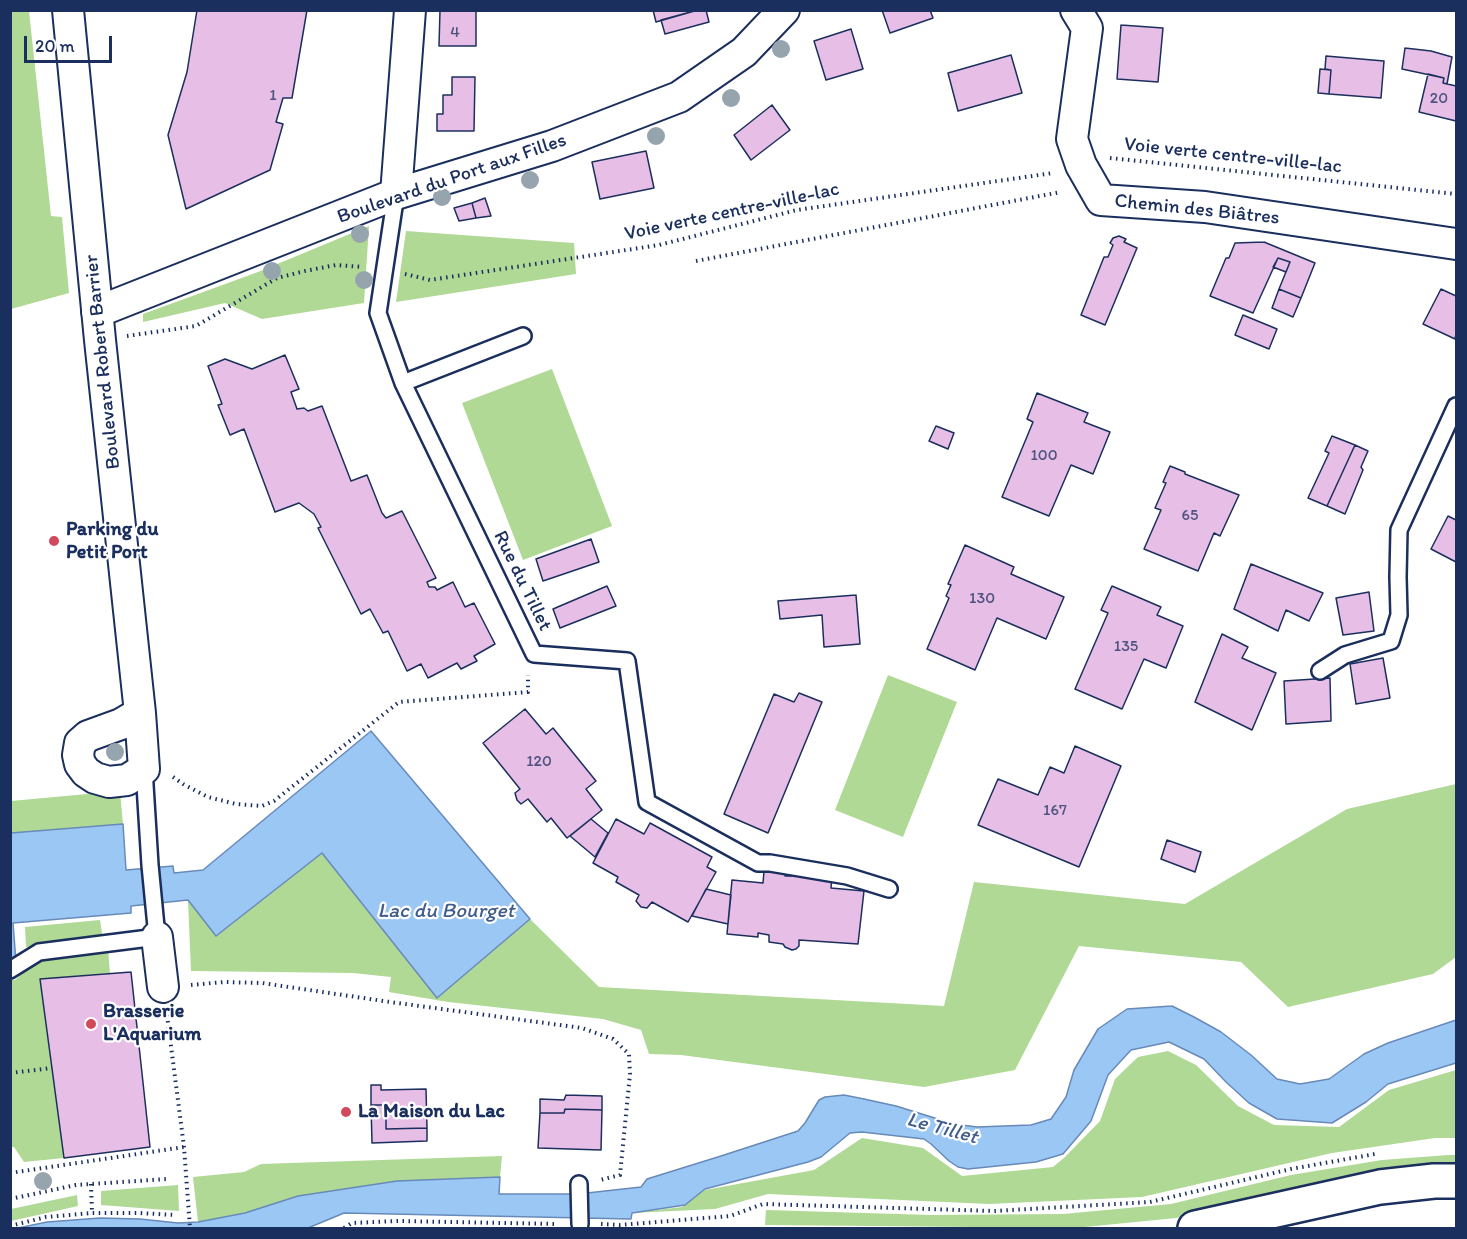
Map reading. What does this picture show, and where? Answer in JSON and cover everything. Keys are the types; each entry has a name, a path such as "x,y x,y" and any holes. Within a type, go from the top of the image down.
{"street":[{"name":"Boulevard Robert Barrier","path":"68,10 144,769"},
{"path":"396,194 410,10"},
{"name":"Boulevard du Port aux Filles","path":"99,326 396,194 552,146 680,97 744,52 784,10"},
{"name":"Chemin des Biâtres","path":"1076,10 1087,28 1072,139 1081,165 1101,200 1205,207 1456,244"},
{"path":"140,713 120,724 88,736 80,743 78,756 86,772 95,778 109,782 127,780 144,769"},
{"path":"156,923 163,987"},
{"path":"1195,1228 1380,1187 1456,1181"}],"lane":[{"name":"Rue du Tillet","path":"396,194 378,313 403,383 534,654 627,661 647,802 758,863 847,876 889,889"},
{"path":"403,383 523,336"},
{"path":"1320,670 1345,655 1391,641 1399,615 1399,530 1456,406"},
{"path":"10,970 39,952 156,923 144,769"},
{"path":"579,1184 580,1224"}],"path":[{"name":"Voie verte centre-ville-lac","path":"99,326 196,326 277,278 336,265 385,268 430,280 659,245 797,210 1050,174 1109,158 1456,194"},
{"path":"696,261 1064,191 1081,165"},
{"path":"144,769 170,773 183,784 208,797 236,804 262,806 274,801 399,702 528,692 527,668 534,654"},
{"path":"190,1228 184,1147 163,987 224,982 262,982 582,1029 613,1039 629,1054 630,1074 620,1175 579,1184"},
{"path":"10,1073 52,1068"},
{"path":"10,1173 184,1147"},
{"path":"344,1228 352,1223 399,1221 620,1225 730,1216 763,1204 994,1211 1150,1202 1291,1169 1379,1153"},
{"path":"10,1198 76,1185 167,1179"},
{"path":"91,1184 92,1213"},
{"path":"10,1226 46,1217 92,1213 174,1215"}],"green space":[{"path":"11,10 29,11 51,216 62,217 69,293 11,309"},
{"path":"369,226 364,303 262,319 225,303 143,322 143,314 258,272"},
{"path":"406,231 574,243 576,274 396,302"},
{"path":"552,369 612,526 523,560 462,403"},
{"path":"888,675 957,702 903,837 835,810"},
{"path":"1456,784 1456,957 1433,974 1288,1007 1241,962 1079,946 1015,1070 924,1087 681,1055 649,1054 641,1030 603,1019 448,1002 389,992 391,977 353,973 191,971 188,900 216,936 322,853 437,998 530,919 599,987 944,1006 974,882 1185,904 1347,809"},
{"path":"120,791 123,824 11,833 11,801"},
{"path":"100,920 103,940 26,947 25,927"},
{"path":"108,949 110,973 40,979 64,1158 24,1162 14,1147 11,1147 10,980 15,980 41,957"},
{"path":"1168,1051 1196,1065 1238,1106 1274,1125 1339,1127 1389,1090 1456,1070 1456,1138 1435,1138 1332,1153 1142,1197 989,1204 768,1194 715,1209 632,1213 682,1207 705,1190 814,1170 862,1138 923,1148 962,1176 1053,1167 1100,1121 1115,1079 1138,1057"},
{"path":"1456,1155 1456,1166 1413,1166 1321,1183 1176,1218 1075,1228 765,1225 766,1210 931,1215 1063,1214 1171,1204 1291,1175 1382,1160"},
{"path":"502,1156 500,1177 397,1181 298,1196 245,1214 198,1222 193,1177 244,1172 261,1164"},
{"path":"178,1185 179,1211 101,1205 101,1191"},
{"path":"77,1195 78,1206 11,1221 11,1209"}],"water":[{"name":"Lac du Bourget","path":"371,731 530,919 437,998 322,853 216,936 188,900 131,906 131,913 13,923 16,962 11,962 11,833 123,824 126,870 173,866 174,873 203,870"},
{"name":"Le Tillet","path":"1172,1006 1221,1032 1277,1079 1300,1084 1329,1079 1364,1054 1388,1043 1456,1020 1456,1063 1388,1084 1366,1102 1332,1123 1277,1119 1249,1103 1204,1059 1169,1042 1131,1050 1108,1075 1091,1121 1063,1154 1036,1162 968,1169 958,1167 949,1161 924,1139 862,1132 850,1133 821,1157 705,1189 685,1205 632,1213 631,1219 344,1213 308,1228 18,1228 47,1222 100,1218 178,1223 198,1222 245,1213 298,1196 397,1181 500,1177 499,1194 578,1194 641,1187 647,1179 798,1131 819,1100 844,1095 896,1106 954,1124 977,1127 1031,1125 1051,1119 1066,1097 1074,1070 1098,1029 1127,1009"}],"building":[{"path":"197,10 307,10 292,98 283,98 276,122 283,124 270,170 186,209 168,135 187,72"},
{"path":"440,10 476,10 476,46 439,46"},
{"path":"653,10 698,10 656,22"},
{"path":"706,10 709,22 665,34 661,20"},
{"path":"882,10 930,10 933,18 890,33"},
{"path":"1121,25 1163,28 1158,82 1117,79"},
{"path":"851,29 863,69 826,80 814,41"},
{"path":"1405,48 1431,51 1452,57 1447,84 1443,83 1444,78 1402,69"},
{"path":"1011,55 1022,93 958,111 948,73"},
{"path":"1326,56 1384,61 1381,98 1329,94 1331,70 1325,69"},
{"path":"1320,69 1331,70 1329,94 1318,93"},
{"path":"1428,74 1444,78 1443,83 1456,86 1456,121 1419,112"},
{"path":"452,77 475,77 474,131 437,131 437,114 443,114 443,95 452,95"},
{"path":"772,105 790,130 751,160 734,135"},
{"path":"646,151 654,188 600,199 592,162"},
{"path":"485,198 491,216 476,218 472,203"},
{"path":"472,203 476,218 459,221 454,208"},
{"path":"1119,236 1126,239 1124,242 1137,248 1105,325 1081,315 1104,257 1108,257 1113,245 1110,243 1113,238"},
{"path":"1264,242 1315,263 1301,298 1279,289 1290,262 1278,258 1253,313 1210,296 1235,243"},
{"path":"1278,258 1290,262 1286,272 1273,267"},
{"path":"1279,289 1301,298 1293,317 1272,308"},
{"path":"1441,289 1456,296 1455,339 1423,324"},
{"path":"1243,315 1277,329 1269,349 1235,335"},
{"path":"285,355 299,389 291,392 297,409 304,408 308,411 322,406 351,481 367,475 386,518 402,511 436,578 427,582 429,587 435,587 437,590 453,582 465,607 474,603 495,644 474,656 477,661 461,669 457,663 428,678 421,664 407,671 388,631 383,633 370,609 361,614 318,528 321,527 314,514 299,503 275,512 244,429 230,435 218,405 222,404 208,366 225,359 252,369"},
{"path":"1037,393 1088,413 1084,422 1110,432 1093,474 1071,465 1049,516 1002,497 1033,422 1027,419"},
{"path":"936,426 954,433 948,449 929,441"},
{"path":"1332,436 1355,445 1327,506 1308,498 1329,453 1325,451"},
{"path":"1355,445 1368,451 1361,467 1363,470 1345,514 1327,506"},
{"path":"1170,466 1239,495 1220,536 1214,533 1198,571 1144,549 1161,510 1155,508 1166,483 1163,482"},
{"path":"1448,516 1456,520 1456,562 1431,549"},
{"path":"591,539 599,562 543,581 536,559"},
{"path":"965,545 1014,567 1011,574 1064,597 1046,639 997,618 975,670 927,649 949,598 946,596 951,585 948,584"},
{"path":"1251,564 1323,593 1309,621 1286,610 1278,631 1234,609"},
{"path":"607,586 616,606 560,628 553,609"},
{"path":"1112,586 1161,607 1157,615 1183,626 1166,668 1144,659 1122,709 1075,689 1108,613 1101,610"},
{"path":"1369,592 1374,631 1343,635 1336,598"},
{"path":"856,595 860,644 824,647 822,615 780,619 778,601"},
{"path":"1222,634 1248,647 1242,658 1276,673 1252,730 1195,702"},
{"path":"1383,658 1390,698 1356,704 1350,664"},
{"path":"1330,678 1331,721 1286,724 1284,681"},
{"path":"799,693 822,702 768,833 724,814 774,694 794,702"},
{"path":"525,709 546,734 553,728 596,781 586,789 602,810 567,838 551,818 547,822 528,799 521,804 517,800 515,793 520,789 483,743"},
{"path":"1075,746 1121,766 1079,867 978,825 998,779 1038,795 1050,767 1064,773"},
{"path":"591,819 608,833 595,857 570,836"},
{"path":"616,819 644,834 650,823 712,857 707,867 716,872 688,922 652,902 647,908 641,907 636,901 639,895 616,882 618,877 593,863"},
{"path":"1167,840 1201,852 1195,872 1161,859"},
{"path":"764,871 785,873 785,876 792,876 792,873 832,877 831,888 864,891 858,944 799,940 799,946 792,950 783,944 769,942 769,935 758,933 758,937 727,934 732,880 763,883"},
{"path":"706,889 731,895 728,924 692,916"},
{"name":"Brasserie L'Aquarium","path":"131,972 150,1147 64,1158 40,979"},
{"path":"371,1085 381,1085 381,1090 426,1089 427,1128 386,1129 386,1105 371,1105"},
{"path":"566,1095 602,1096 602,1110 565,1109 564,1113 540,1113 540,1099 564,1100"},
{"path":"371,1105 386,1105 386,1129 427,1128 427,1141 372,1143"},
{"path":"565,1109 602,1110 601,1150 538,1148 540,1113 564,1113"}],"place":[{"name":"Parking du Petit Port","path":"54,541"},
{"name":"Brasserie L'Aquarium","path":"91,1024"},
{"name":"La Maison du Lac","path":"346,1112"}]}
